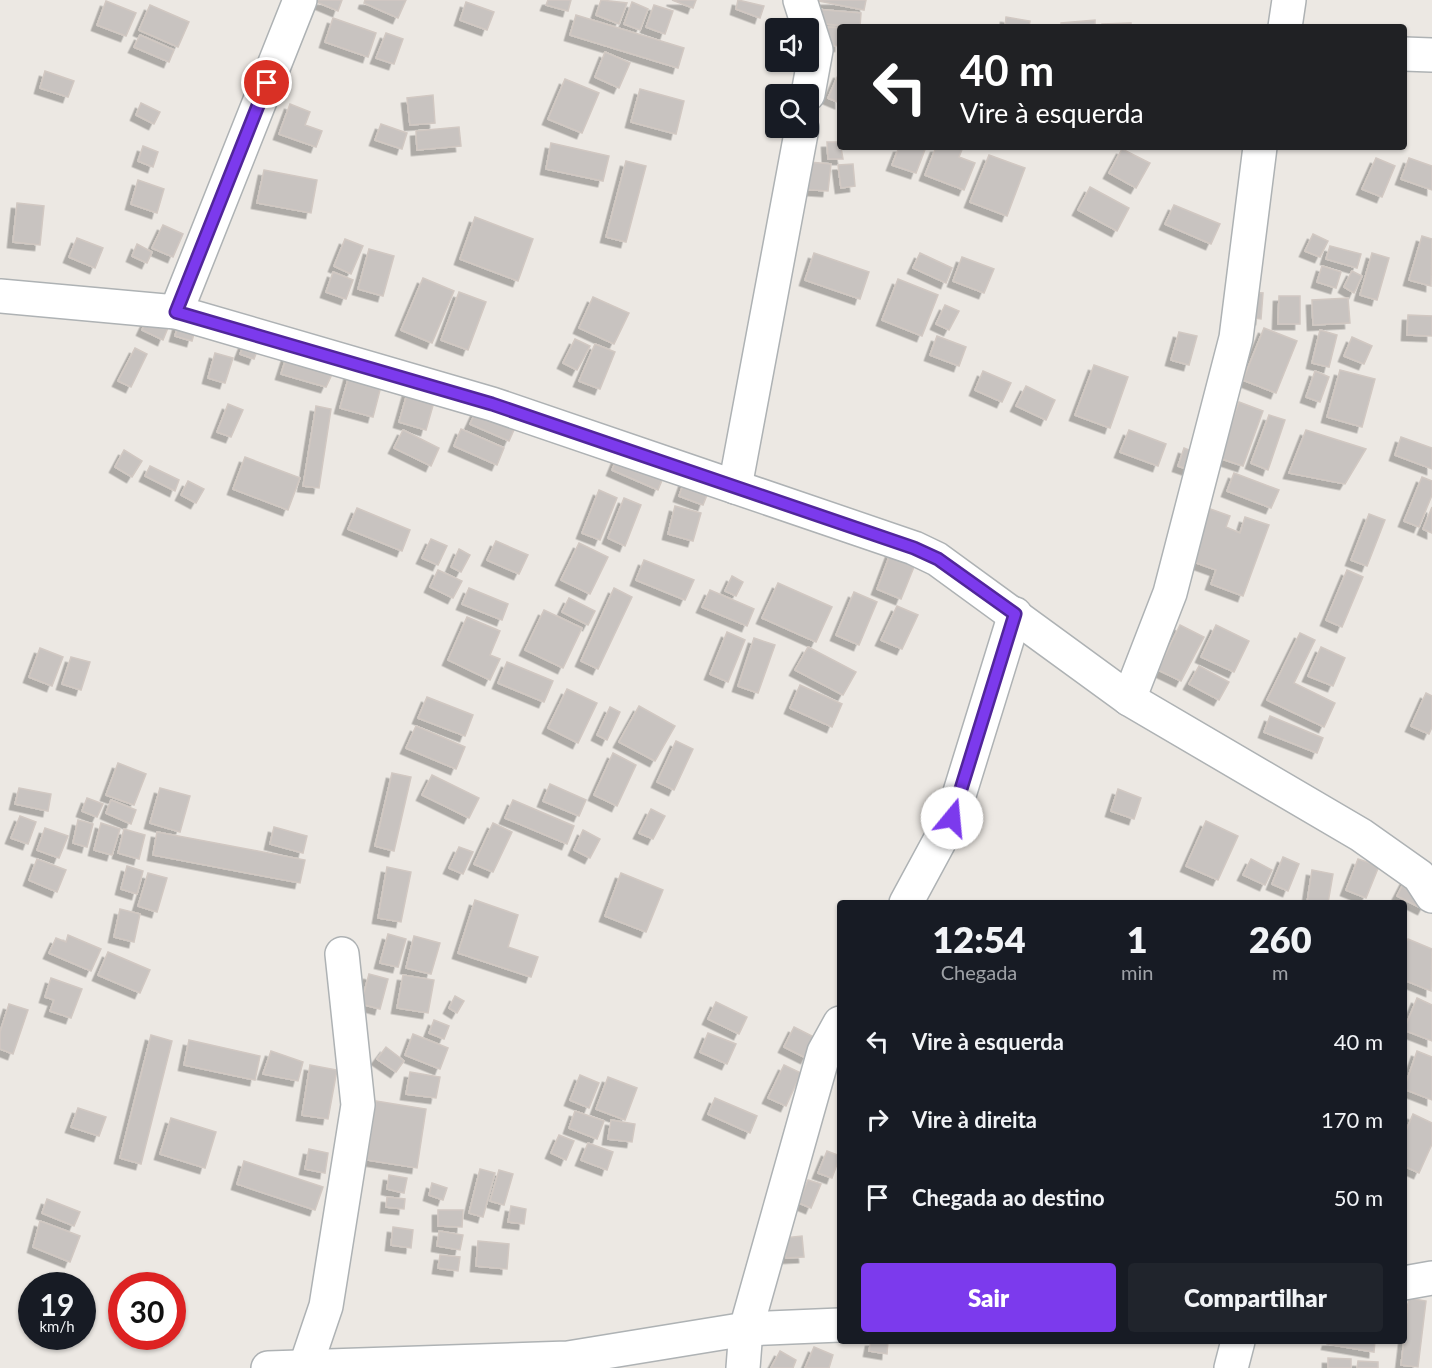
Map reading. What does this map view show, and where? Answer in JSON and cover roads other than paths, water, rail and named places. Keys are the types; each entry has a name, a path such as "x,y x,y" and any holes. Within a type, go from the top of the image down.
{"street":[{"path":"176,312 300,0"},
{"path":"800,0 816,50 810,84"},
{"path":"1285,24 1289,0"},
{"path":"1407,54 1432,56"},
{"path":"735,487 800,138"},
{"path":"1129,699 1170,593 1236,338 1260,150"},
{"path":"0,296 176,312 492,404 914,548 938,559 1129,699 1361,835 1419,876 1432,896"},
{"path":"908,900 952,818 1015,614"},
{"path":"306,1367 326,1306 358,1105 342,954"},
{"path":"743,1368 746,1329 824,1052 837,1028"},
{"path":"1407,1282 1432,1278"},
{"path":"268,1368 496,1364 568,1358 746,1329 837,1325"},
{"path":"1231,1368 1237,1344"}]}
